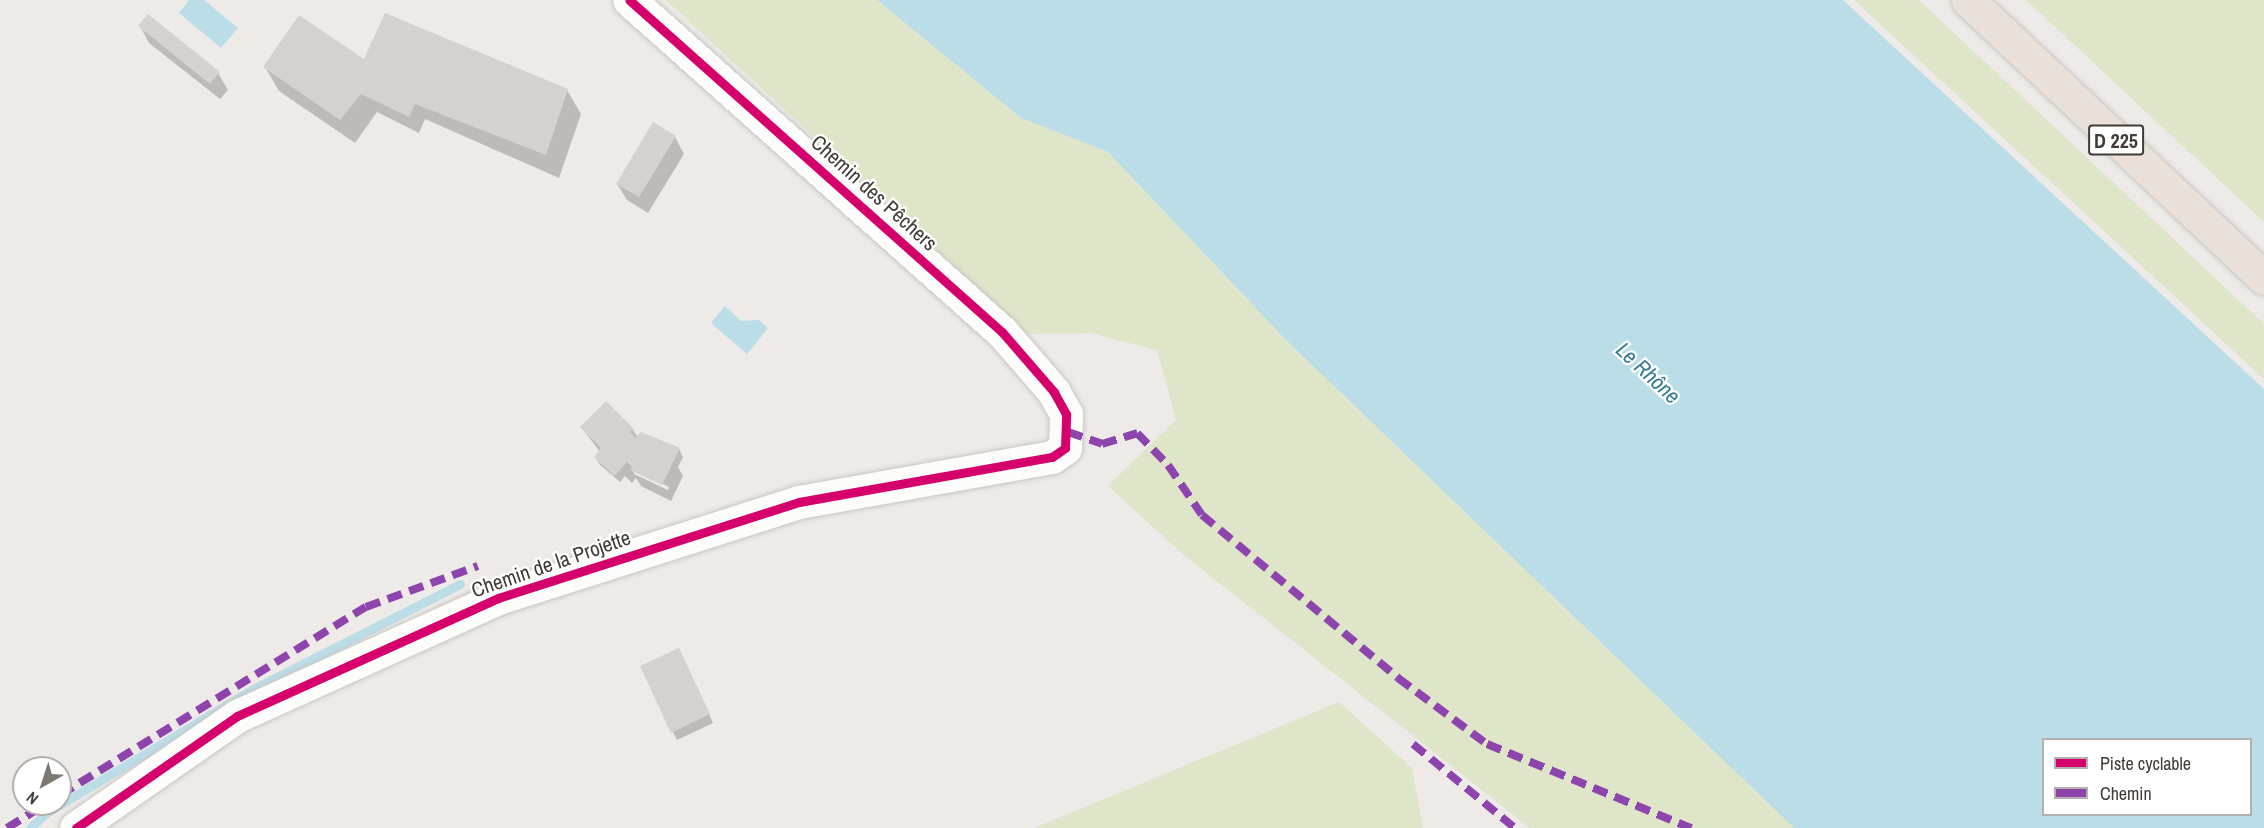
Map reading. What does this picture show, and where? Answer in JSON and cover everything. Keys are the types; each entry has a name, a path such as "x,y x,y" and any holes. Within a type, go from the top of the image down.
{"highway":[{"name":"D 225","path":"1968,0 2264,278"}],"street":[{"name":"Chemin des Pêchers","path":"630,0 1002,332 1054,392 1066,414 1068,432"},
{"name":"Chemin de la Projette","path":"76,828 237,716 498,598 799,502 1052,457 1065,448 1068,432"}],"green space":[{"path":"666,0 877,0 1021,118 1108,152 1286,340 1794,828 1530,828 1185,556 1108,486 1176,420 1157,350 1090,333 1028,334"},
{"path":"1854,0 1919,0 2264,324 2264,379"},
{"path":"2026,0 2264,0 2264,222"},
{"path":"1339,702 1412,768 1423,828 1034,828"}],"water":[{"path":"189,0 204,0 238,28 221,48 179,13"},
{"name":"Le Rhône","path":"877,0 1843,0 2264,389 2264,828 1794,828 1286,340 1108,152 1021,118"},
{"path":"725,306 741,321 759,320 768,328 747,354 711,323"}],"building":[{"path":"385,13 568,89 546,155 415,104 409,117 361,94 340,120 263,67 299,15 364,59"},
{"path":"148,14 220,72 210,84 138,26"},
{"path":"653,122 676,136 639,197 616,184"},
{"path":"606,401 634,429 630,432 635,438 641,432 680,448 662,485 630,470 632,467 627,462 614,476 594,457 601,448 580,427"},
{"path":"679,648 710,714 671,733 640,666"}],"waterway":[{"path":"30,828 46,813 255,688 460,584"}],"marked path":[{"path":"1068,432 1102,444 1137,433 1168,465 1202,515 1398,678 1487,744 1691,828"},
{"path":"72,788 366,607 478,566"},
{"path":"1413,744 1515,828"},
{"path":"7,828 26,816"}],"cycle path":[{"path":"76,828 237,716 498,598 799,502 1052,457 1065,448 1066,414 1054,392 1002,332 629,0"}]}
